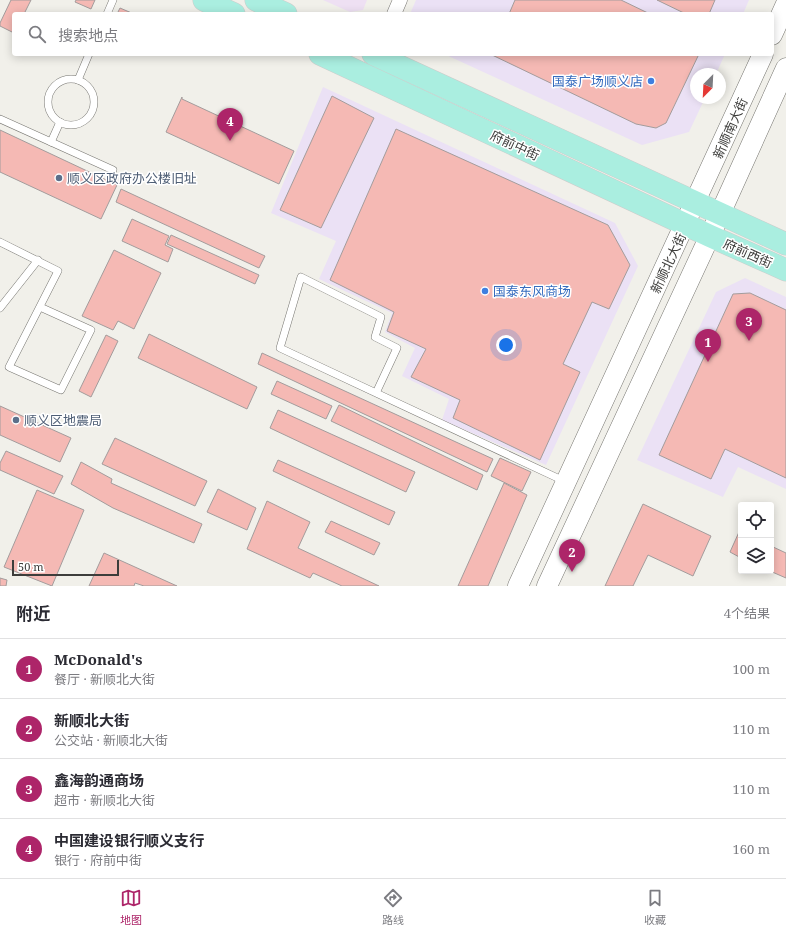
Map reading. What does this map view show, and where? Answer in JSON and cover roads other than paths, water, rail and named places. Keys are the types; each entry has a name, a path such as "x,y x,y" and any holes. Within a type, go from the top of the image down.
{"main road":[{"path":"204,0 230,12"},
{"path":"256,0 282,12"},
{"path":"774,31 786,4"},
{"name":"府前中街","path":"324,56 710,236"},
{"name":"府前中街","path":"378,56 720,214"},
{"name":"新顺南大街","path":"696,202 762,56"},
{"name":"新顺南大街","path":"720,214 786,68"},
{"name":"新顺北大街","path":"518,586 696,202"},
{"name":"新顺北大街","path":"547,586 720,214"},
{"name":"府前西街","path":"720,214 786,244"},
{"name":"府前西街","path":"710,236 786,270"}],"street":[{"path":"395,12 400,0"}],"lane":[{"path":"107,12 113,0"},
{"path":"78,80 88,56"},
{"path":"63,80 78,80 90,89 94,104 92,111 88,118 74,125 67,125 60,122 54,118 49,111 47,104 51,89 56,83 63,80"},
{"path":"0,119 113,170"},
{"path":"51,142 60,122"},
{"path":"0,242 58,271 9,367 62,390 91,330 40,307"},
{"path":"0,308 38,260"},
{"path":"376,392 397,348 375,337 381,317 301,277 280,348 566,482"}],"place":[{"name":"国泰广场顺义店","path":"651,81"},
{"name":"中国建设银行顺义支行","path":"230,141"},
{"name":"顺义区政府办公楼旧址","path":"59,178"},
{"name":"国泰东风商场","path":"485,291"},
{"name":"鑫海韵通商场","path":"749,341"},
{"name":"McDonald's","path":"708,362"},
{"name":"顺义区地震局","path":"16,420"},
{"name":"新顺北大街","path":"572,572"}]}
